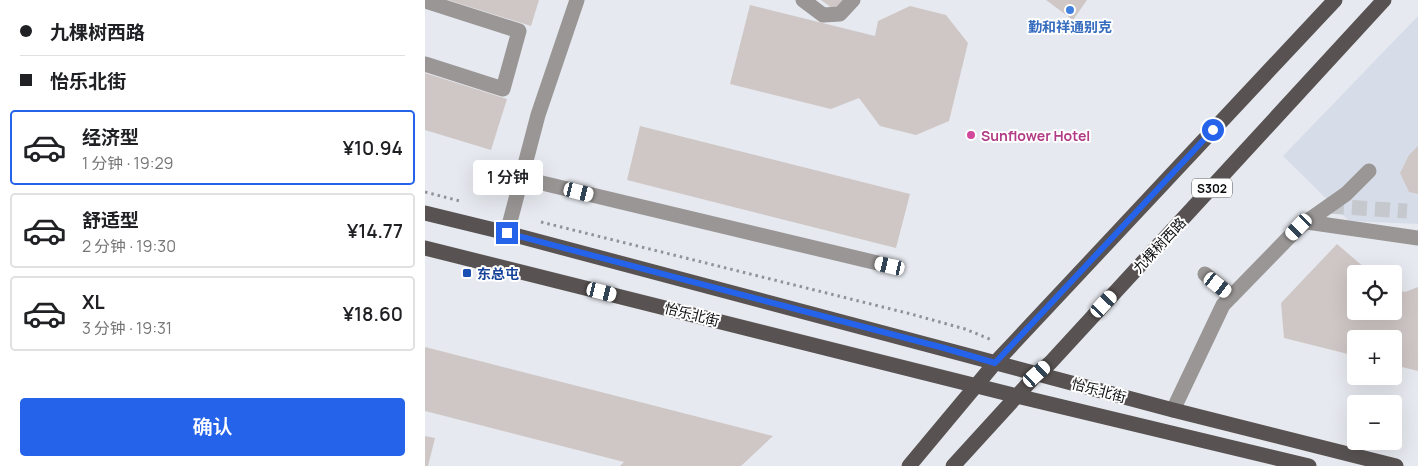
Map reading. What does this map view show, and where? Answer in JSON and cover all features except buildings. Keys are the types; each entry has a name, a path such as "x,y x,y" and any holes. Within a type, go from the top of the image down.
{"main road":[{"name":"S302","path":"909,466 995,363 1335,0"},
{"name":"九棵树西路","path":"953,466 1384,0"},
{"name":"怡乐北街","path":"425,213 944,348 1173,410 1396,466"},
{"name":"怡乐北街","path":"425,248 1017,396 1309,466"}],"street":[{"path":"507,233 538,115 577,0"},
{"path":"803,0 823,15 839,14 853,0"},
{"path":"425,1 519,31 503,89 425,64"},
{"path":"1173,410 1223,305 1299,227 1346,194 1369,171"},
{"path":"521,178 890,266"},
{"path":"1307,222 1418,238"},
{"path":"1205,274 1232,296"}],"shaded area":[{"path":"1418,16 1418,224 1349,221 1283,156"}],"tunnel":[{"path":"1329,206 1407,211"}],"place":[{"name":"勤和祥通别克","path":"1070,10"},
{"name":"Sunflower Hotel","path":"971,135"},
{"name":"东总屯","path":"467,273"}],"route":[{"path":"507,233 995,363 1213,130"}]}
